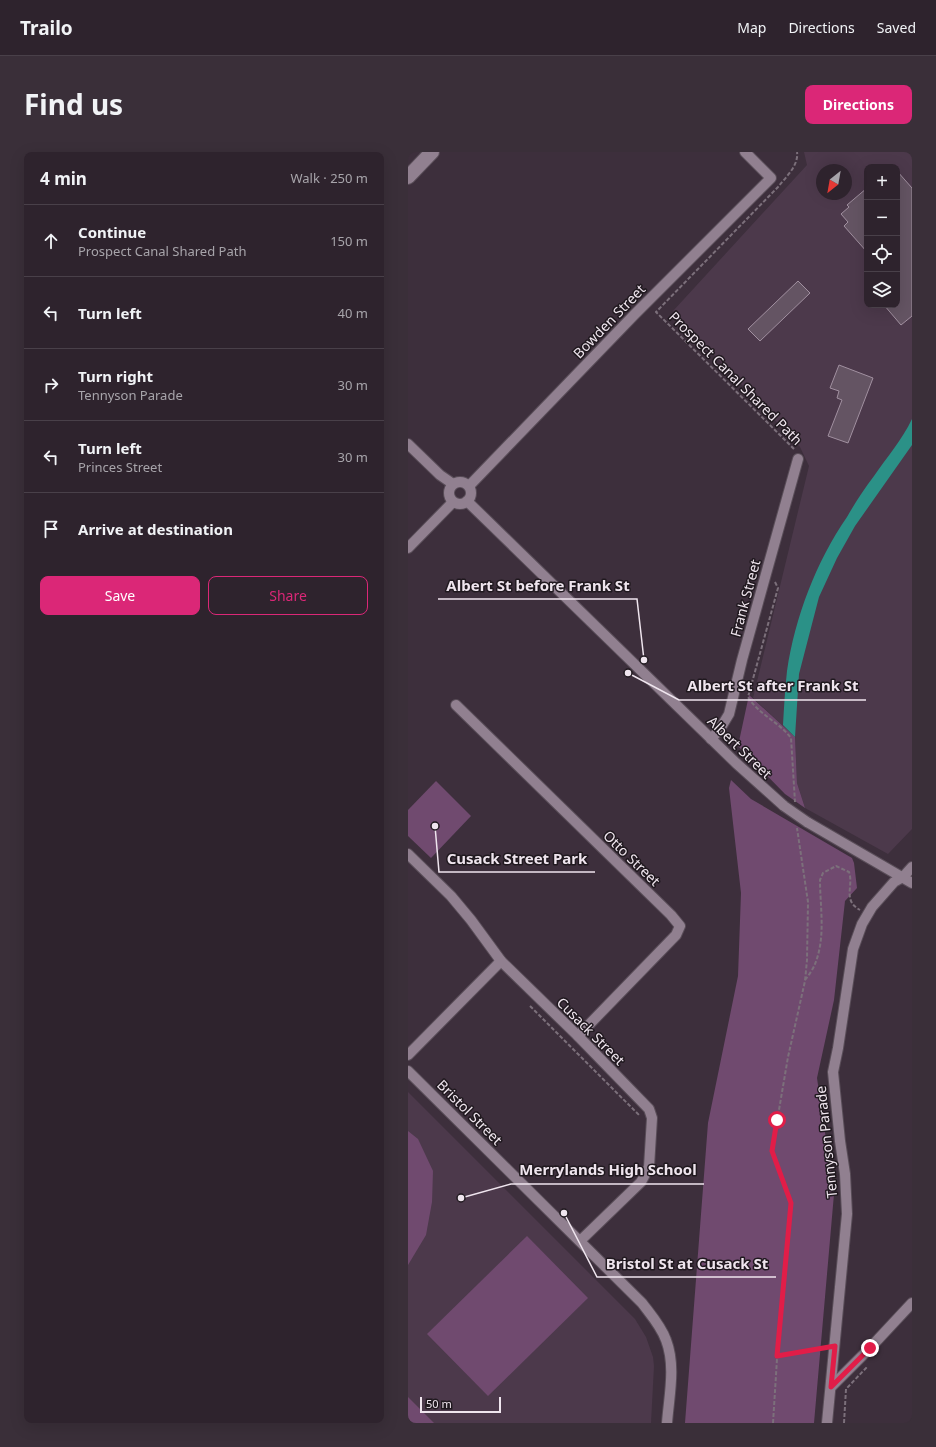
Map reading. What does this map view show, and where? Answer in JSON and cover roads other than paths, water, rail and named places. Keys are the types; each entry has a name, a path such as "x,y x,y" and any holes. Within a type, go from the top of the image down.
{"main road":[{"path":"408,177 432,152"}],"street":[{"name":"Bowden Street","path":"469,486 634,316 771,178 745,152"},
{"path":"408,444 440,475 453,484 462,482 469,486 471,492 467,501 460,504 453,502 449,495 449,491 453,484"},
{"name":"Frank Street","path":"711,739 720,729 729,714 798,459"},
{"name":"Albert Street","path":"467,501 711,739 784,806 807,822 912,883"},
{"path":"408,548 453,502"},
{"name":"Otto Street","path":"456,705 665,909 680,926 676,935 578,1036"},
{"name":"Cusack Street","path":"408,854 451,896 471,920 501,961 578,1036 648,1109 652,1118 648,1167 641,1182 580,1241"},
{"name":"Tennyson Parade","path":"827,1423 847,1214 845,1174 833,1072 853,949 862,924 878,900 894,882 903,877 912,867"},
{"path":"408,1054 501,961"},
{"name":"Bristol Street","path":"408,1071 642,1303 659,1325 666,1340 671,1366 667,1423"},
{"path":"831,1387 912,1303"}],"place":[{"name":"Albert St before Frank St","path":"644,660"},
{"name":"Albert St after Frank St","path":"628,673"},
{"name":"Cusack Street Park","path":"435,826"},
{"name":"Merrylands High School","path":"461,1198"},
{"name":"Bristol St at Cusack St","path":"564,1213"}]}
